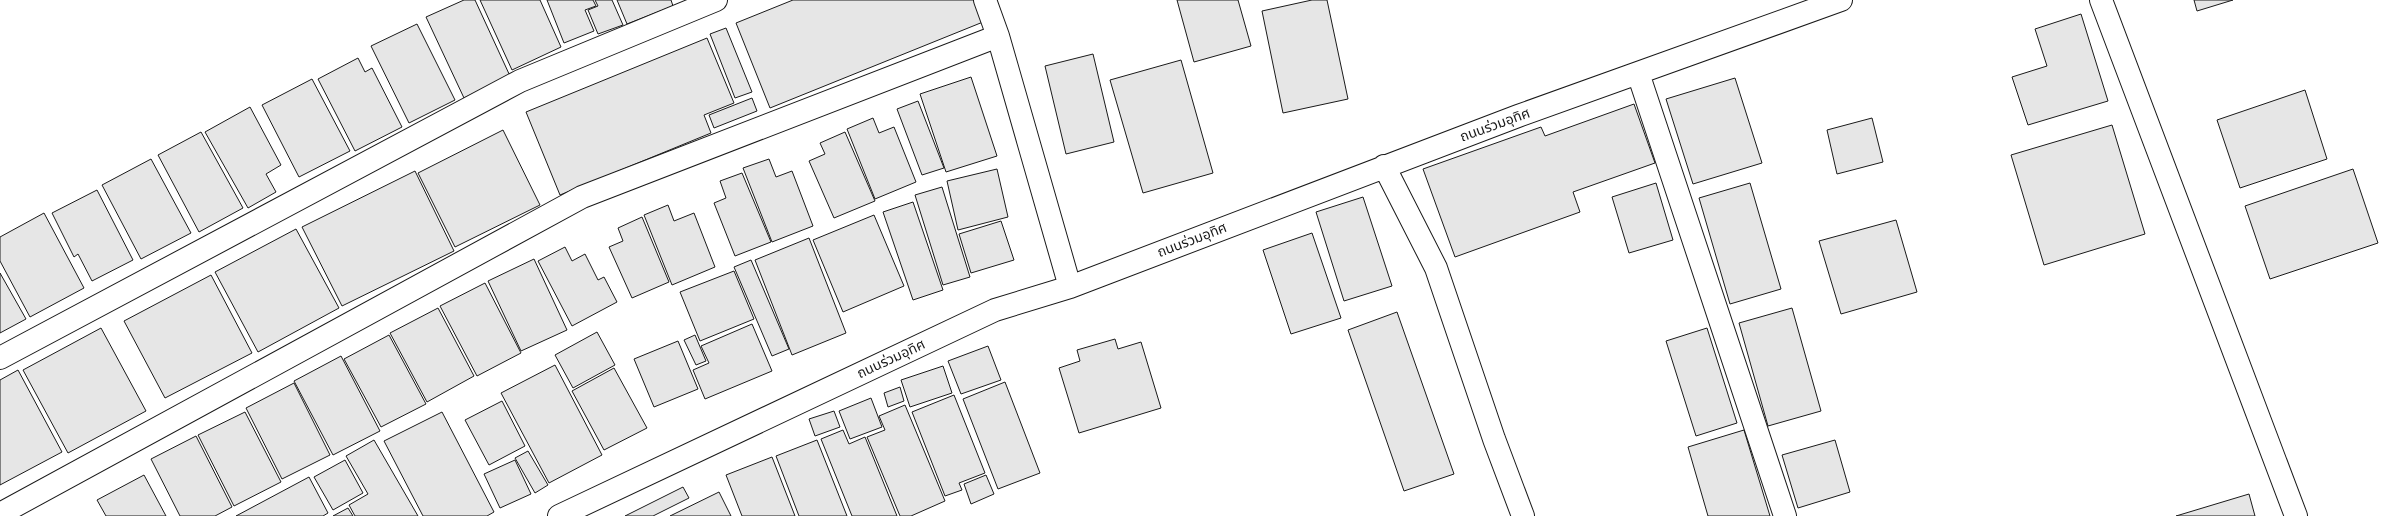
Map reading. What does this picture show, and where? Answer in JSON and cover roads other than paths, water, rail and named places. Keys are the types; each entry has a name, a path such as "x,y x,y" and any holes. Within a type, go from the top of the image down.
{"street":[{"path":"0,358 520,81 716,0"},
{"path":"986,0 998,36 1070,287"},
{"name":"ถนนร่วมอุทิศ","path":"559,516 995,310 1070,287 1384,166 1841,0"},
{"path":"2102,0 2296,516"},
{"path":"0,514 582,197 998,36"},
{"path":"1638,73 1785,516"},
{"path":"1384,166 1436,268 1494,439 1523,516"}]}
